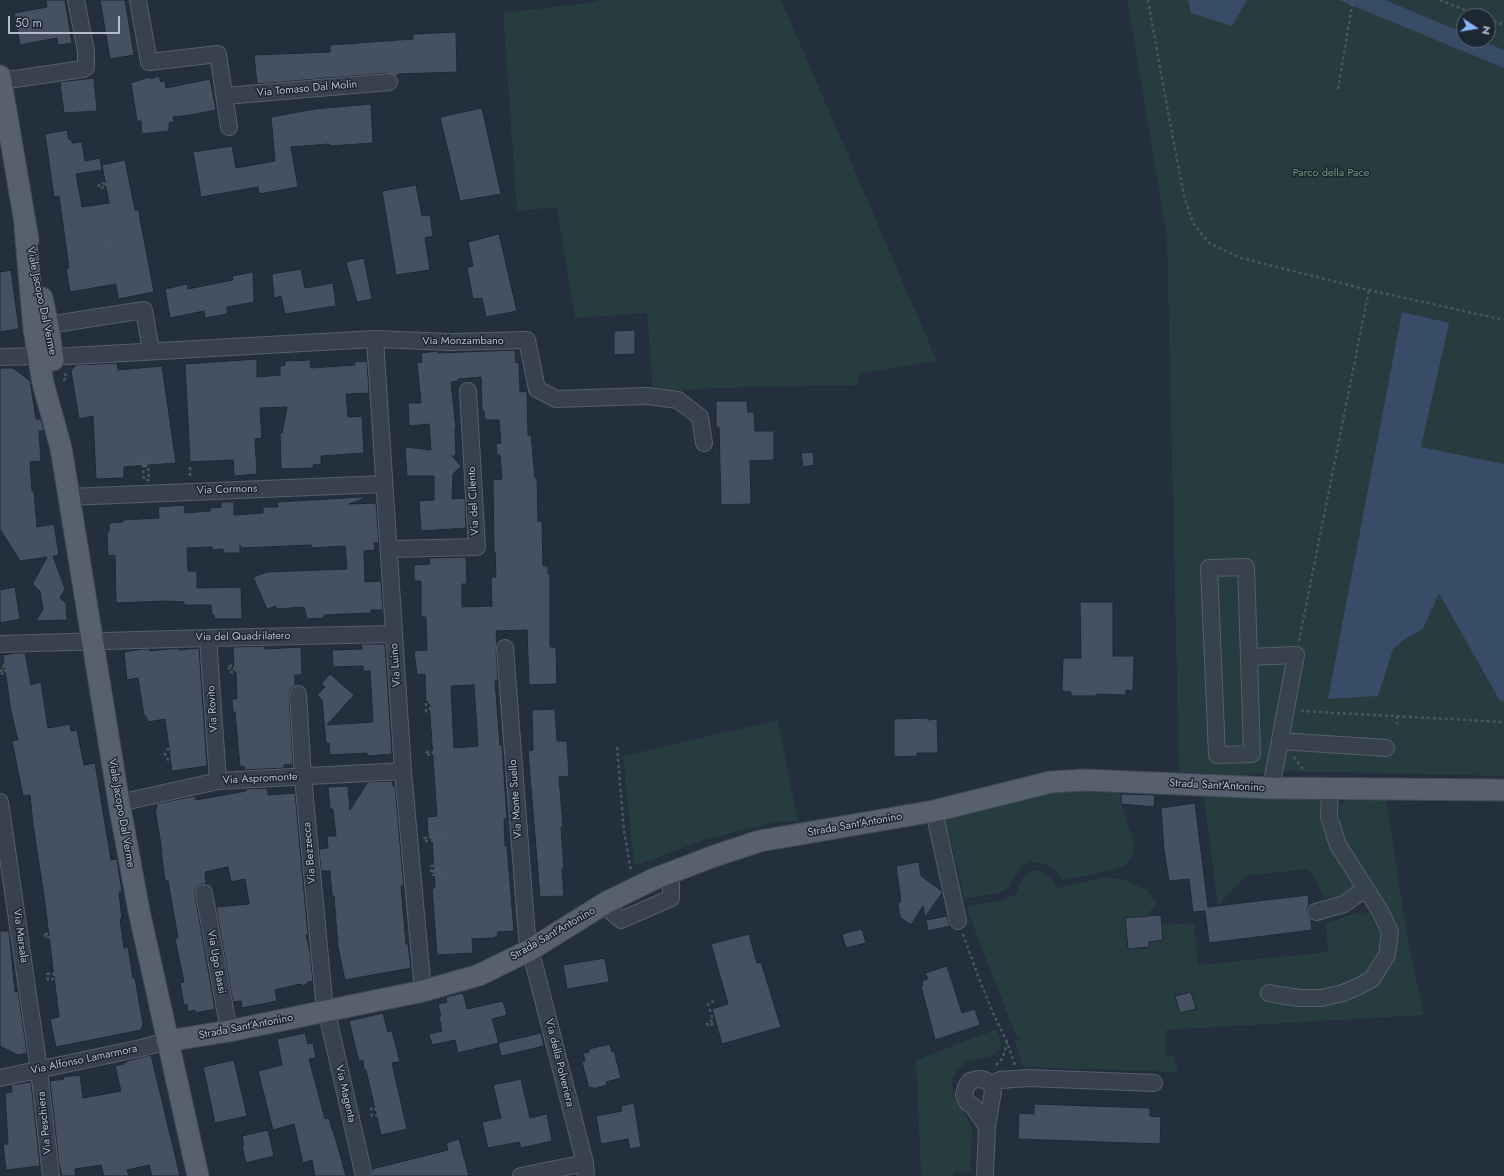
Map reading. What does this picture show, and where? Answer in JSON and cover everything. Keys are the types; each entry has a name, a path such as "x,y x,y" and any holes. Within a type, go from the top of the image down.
{"main road":[{"name":"Viale Jacopo Dal Verme","path":"0,79 25,227 48,325 46,356"},
{"name":"Viale Jacopo Dal Verme","path":"25,227 34,329 57,381 61,448 119,803 139,911 198,1176"},
{"name":"Strada Sant'Antonino","path":"167,1041 229,1031 326,1011 423,990 479,975 530,950 607,902 668,874 717,855 760,842 934,811 1051,782 1085,780 1271,788 1504,790"}],"street":[{"path":"0,79 83,69 86,67 86,51 76,0"},
{"path":"138,0 149,62 218,54 230,128"},
{"name":"Via Tomaso Dal Molin","path":"225,96 389,82"},
{"path":"48,325 144,310 151,351"},
{"name":"Via Monzambano","path":"0,357 151,351 375,339 451,342 527,340 537,388 556,399 647,396 678,400 700,417 704,443"},
{"name":"Via Luino","path":"375,339 403,771 423,990"},
{"name":"Via del Cilento","path":"389,549 476,547 468,391"},
{"name":"Via Cormons","path":"69,497 384,484"},
{"path":"1246,567 1249,657 1252,754 1216,755 1209,568 1246,567"},
{"name":"Via del Quadrilatero","path":"0,644 394,634"},
{"name":"Via Rovito","path":"208,638 218,781"},
{"name":"Via Monte Suello","path":"505,648 526,937 530,950"},
{"path":"1249,657 1296,656 1271,788"},
{"name":"Via Bezzecca","path":"298,694 303,777 326,1011"},
{"path":"1280,741 1386,748"},
{"name":"Via Aspromonte","path":"119,803 218,781 403,771"},
{"path":"1269,992 1300,998 1321,998 1343,993 1372,979 1387,955 1390,932 1380,911 1338,845 1330,817 1330,789"},
{"name":"Via Marsala","path":"0,802 39,1070"},
{"path":"934,811 958,921"},
{"path":"1316,912 1344,904 1365,889"},
{"name":"Via Ugo Bassi","path":"204,893 229,1031"},
{"name":"Via della Polveriera","path":"530,950 585,1169"},
{"name":"Via Magenta","path":"326,1011 364,1176"},
{"name":"Via Alfonso Lamarmora","path":"0,1078 141,1048 167,1041"},
{"name":"Via Peschiera","path":"39,1070 51,1176"},
{"path":"985,1176 987,1127 992,1091 991,1085 985,1080 978,1079 970,1081 964,1094 967,1102 973,1106 987,1127"},
{"path":"991,1085 1000,1080 1019,1079 1154,1083"},
{"path":"521,1176 585,1169"}],"path":[{"path":"1148,0 1184,196 1193,223 1209,243 1241,258 1369,290 1504,320"},
{"path":"1338,89 1353,0"},
{"path":"1440,0 1460,8"},
{"path":"1296,656 1369,290"},
{"path":"142,456 145,456 145,466 148,466 149,480 144,480 143,462 142,456"},
{"path":"190,466 190,483"},
{"path":"1297,711 1504,722"},
{"path":"1397,716 1397,724"},
{"path":"617,747 624,830 630,868"},
{"path":"168,748 165,754 166,758 170,761"},
{"path":"443,837 443,840 425,841 424,838 443,837"},
{"path":"431,866 433,866 434,873 443,872 444,874 432,875 431,866"},
{"path":"958,921 978,976 1007,1042 1019,1079"},
{"path":"714,1001 708,1004 713,1020 707,1023 708,1026 715,1023"}],"green space":[{"path":"600,0 781,0 937,361 860,374 858,385 747,387 653,391 647,313 575,318 557,207 517,211 503,13 589,3"},
{"name":"Parco della Pace","path":"1127,0 1504,0 1504,776 1283,771 1241,775 1179,772 1167,240"},
{"path":"778,720 798,821 776,822 704,840 634,866 623,756"},
{"path":"1122,790 1121,804 1134,843 1132,856 1125,865 1114,870 1063,880 1056,871 1046,864 1031,862 1022,866 1009,888 999,893 964,899 945,820 1050,793"},
{"path":"1203,793 1323,800 1330,843 1336,859 1355,885 1355,888 1353,891 1325,898 1309,869 1245,876 1218,906"},
{"path":"1386,799 1408,940 1424,1015 1166,1030 1166,1056 1174,1056 1178,1072 1025,1067 1022,1065 1015,1041 1021,1037 1015,1034 966,907 1002,900 1015,895 1021,882 1028,873 1033,870 1042,872 1050,877 1058,888 1102,878 1117,878 1126,880 1147,891 1157,903 1146,916 1125,918 1128,949 1149,947 1149,942 1163,940 1162,925 1194,923 1198,965 1328,952 1326,923 1357,913 1374,912 1382,923 1382,948 1373,965 1359,979 1320,992 1287,991 1267,985 1264,995 1286,1002 1322,1003 1352,994 1371,983 1386,966 1392,951 1394,936 1392,920 1348,848 1341,831 1339,820 1340,806 1346,800","holes":["1191,992 1196,1009 1180,1013 1176,997"]},
{"path":"997,1029 1001,1042 1000,1048 990,1057 972,1059 965,1062 954,1075 952,1082 954,1098 966,1115 972,1129 971,1172 954,1171 953,1176 921,1176 916,1060"}],"water":[{"path":"1188,0 1247,0 1232,26 1191,13"},
{"path":"1339,0 1385,0 1456,30 1456,48 1496,48 1496,47 1504,50 1504,68"},
{"path":"1402,312 1449,323 1421,447 1504,464 1504,701 1500,701 1439,593 1423,629 1406,638 1393,649 1378,696 1328,699"}],"building":[{"path":"46,0 65,0 72,43 58,45 57,38 20,45 14,13 47,7"},
{"path":"100,0 125,0 134,55 110,59"},
{"path":"456,32 457,72 398,74 396,76 388,73 257,84 254,55 330,52 330,45 413,39 413,34"},
{"path":"159,76 161,82 165,81 166,88 210,79 216,110 173,117 174,122 169,123 169,131 142,134 141,121 137,121 131,83 149,77 150,79"},
{"path":"94,78 97,111 64,113 60,82"},
{"path":"371,104 373,143 291,147 298,187 259,194 258,187 201,197 193,152 232,146 236,168 275,161 271,117 315,109"},
{"path":"482,108 501,194 460,201 440,117"},
{"path":"67,130 69,140 71,139 72,143 82,142 85,161 100,158 102,170 76,174 82,207 109,203 102,165 125,160 135,210 139,210 154,292 118,299 116,284 70,292 66,269 69,268 59,196 54,197 45,134"},
{"path":"416,185 422,216 430,215 433,236 425,238 430,270 396,275 382,191"},
{"path":"499,234 517,311 486,317 482,298 473,299 467,267 473,266 468,242"},
{"path":"364,258 372,299 357,302 346,262"},
{"path":"301,269 305,288 333,283 336,306 285,314 281,296 274,298 272,274"},
{"path":"11,270 19,329 0,332 0,272"},
{"path":"253,272 254,302 227,307 227,314 205,318 204,311 170,318 165,289 187,284 188,289 233,280 232,276"},
{"path":"635,330 635,354 614,355 614,331"},
{"path":"515,350 516,363 519,362 520,392 527,391 528,435 531,435 535,478 537,478 538,521 542,521 543,566 548,566 548,574 550,574 550,647 556,647 557,684 529,685 527,630 496,631 498,680 495,681 500,745 502,745 507,819 504,819 505,846 507,846 514,931 498,932 497,936 493,938 472,939 473,953 437,955 432,888 435,888 432,838 428,838 427,817 437,816 429,701 426,702 425,674 417,675 414,651 427,650 426,617 421,617 421,581 414,581 414,565 430,564 429,558 466,557 467,584 462,584 462,607 492,606 491,577 496,577 494,552 493,480 502,479 500,455 497,455 496,444 501,443 499,420 485,420 484,411 482,411 481,377 458,379 458,381 451,382 456,429 456,456 452,456 461,466 453,474 452,499 465,498 466,528 421,531 419,501 434,500 434,476 407,476 405,447 431,450 429,424 409,426 408,403 421,403 417,363 422,362 421,353 438,351 438,353","holes":["474,685 478,746 454,748 451,686"]},
{"path":"257,359 257,377 280,375 280,366 285,365 285,361 310,360 311,368 355,365 354,362 367,361 369,393 346,394 348,417 362,416 364,453 321,456 321,464 313,465 314,468 281,469 280,433 282,433 287,407 260,408 262,438 255,439 257,474 234,476 233,460 190,462 185,364"},
{"path":"117,363 118,370 162,366 176,463 124,467 124,478 96,479 93,416 79,419 71,371 76,365"},
{"path":"0,368 13,368 30,381 36,419 41,419 44,431 39,431 41,461 30,462 32,491 34,491 37,527 54,524 59,555 53,556 65,589 60,598 66,603 67,620 36,621 43,609 40,591 33,583 47,557 20,561 0,529"},
{"path":"716,401 747,401 748,412 754,412 755,431 774,431 774,460 750,461 751,504 721,505 719,427 716,427"},
{"path":"813,452 814,465 803,467 801,453"},
{"path":"362,497 363,499 349,504 376,503 379,543 374,543 375,550 364,551 365,582 381,581 383,610 371,610 371,613 324,615 324,618 307,619 304,607 276,609 276,606 267,609 253,577 267,572 347,569 345,546 310,548 312,545 241,548 240,545 240,553 223,553 223,549 212,550 212,547 187,548 188,571 197,571 197,588 241,587 242,619 215,619 214,615 212,615 211,605 184,605 184,602 168,601 116,603 115,555 108,556 107,532 109,532 109,523 123,522 123,520 159,518 158,507 184,505 185,513 210,511 210,508 221,507 221,502 234,502 234,515 263,513 263,507 278,507 277,502"},
{"path":"15,587 20,619 0,623 0,590"},
{"path":"1080,602 1113,602 1113,656 1134,656 1133,691 1126,690 1126,695 1096,694 1096,696 1071,696 1071,692 1062,691 1063,658 1081,658"},
{"path":"361,644 385,644 392,754 367,756 367,753 330,755 329,743 326,743 322,700 317,695 325,687 321,684 330,674 354,695 327,725 373,722 370,671 363,671 363,666 333,667 332,650 362,649"},
{"path":"265,646 265,649 301,647 302,675 295,675 295,685 290,689 289,694 293,764 284,765 284,768 244,770 244,766 240,767 235,712 233,712 232,699 237,699 233,647"},
{"path":"179,648 179,650 199,648 207,766 172,771 165,719 148,722 146,716 144,716 138,678 127,680 124,652 142,649 150,649 150,651"},
{"path":"25,653 31,685 41,682 48,728 70,724 71,731 77,730 84,765 95,763 111,860 117,859 122,892 119,892 122,919 120,919 124,948 128,947 133,978 135,978 143,1024 141,1030 56,1047 50,1019 59,1017 44,896 30,795 23,796 12,741 18,740 11,712 3,655"},
{"path":"555,709 557,741 567,741 569,776 559,777 563,827 561,827 564,896 540,897 528,751 533,750 532,710"},
{"path":"928,718 928,720 937,719 938,753 917,753 917,756 894,757 894,719"},
{"path":"392,781 393,786 395,786 404,885 401,886 406,944 408,944 411,968 345,980 338,947 334,896 332,896 330,871 321,871 319,849 328,848 327,836 336,836 333,809 330,809 328,787 348,786 350,810 368,782"},
{"path":"267,788 268,795 295,793 308,935 306,935 310,952 313,981 308,982 304,986 300,984 275,990 277,1001 242,1008 241,1001 233,1002 216,907 249,904 245,879 231,882 228,867 205,872 206,884 198,886 195,890 195,895 215,1009 195,1013 195,1010 188,1012 187,1004 184,1005 180,983 184,982 175,939 178,938 168,881 165,881 155,809 157,808 156,804 195,796 196,800 246,791 246,789"},
{"path":"1121,794 1155,795 1154,807 1121,804"},
{"path":"1195,803 1208,907 1308,895 1309,905 1307,914 1311,920 1312,930 1209,943 1205,911 1193,912 1189,879 1169,881 1164,850 1161,808"},
{"path":"919,862 921,876 942,891 942,893 925,917 923,906 911,925 900,917 898,904 901,901 896,866"},
{"path":"1161,915 1163,940 1149,942 1149,947 1128,949 1125,918"},
{"path":"947,916 950,926 928,931 926,920"},
{"path":"862,929 866,943 846,948 842,934"},
{"path":"0,931 9,931 15,992 18,991 27,1053 18,1055 0,1046"},
{"path":"749,934 757,963 761,962 781,1027 722,1044 712,1009 728,1004 711,944"},
{"path":"605,958 609,982 567,989 563,965"},
{"path":"947,966 962,1013 975,1009 980,1025 935,1040 921,986 923,986 922,981 928,979 925,973"},
{"path":"1191,992 1196,1009 1180,1013 1175,996"},
{"path":"463,993 467,1009 503,1001 507,1015 492,1019 499,1043 458,1053 455,1040 432,1045 429,1034 442,1031 439,1017 441,1016 438,1004 447,1002 446,997"},
{"path":"383,1013 388,1032 392,1031 400,1062 392,1063 407,1129 381,1135 366,1070 364,1070 363,1060 359,1061 349,1021"},
{"path":"305,1033 308,1044 313,1043 316,1058 309,1059 325,1119 329,1118 346,1176 315,1176 312,1160 303,1163 294,1124 273,1130 258,1071 282,1065 277,1039"},
{"path":"541,1033 544,1046 501,1056 498,1043"},
{"path":"610,1044 612,1052 614,1051 621,1078 606,1082 607,1085 593,1089 593,1087 589,1088 582,1062 585,1061 583,1053 589,1052 589,1049"},
{"path":"151,1055 180,1176 152,1176 149,1165 127,1170 129,1176 104,1176 101,1165 75,1169 76,1176 62,1176 59,1164 50,1081 64,1079 63,1077 80,1075 83,1098 121,1091 115,1066 124,1064 123,1063 127,1062 126,1061"},
{"path":"234,1060 247,1116 215,1123 203,1067"},
{"path":"521,1079 530,1118 547,1114 552,1141 521,1148 519,1142 488,1148 482,1122 501,1118 493,1085"},
{"path":"31,1082 40,1166 6,1170 3,1144 8,1144 5,1093 12,1092 11,1085"},
{"path":"634,1103 641,1147 630,1149 628,1139 601,1144 596,1116 622,1111 621,1106"},
{"path":"1034,1104 1150,1108 1150,1116 1161,1117 1160,1144 1018,1139 1019,1113 1034,1114"},
{"path":"268,1130 274,1156 246,1163 242,1146 244,1145 242,1136"},
{"path":"459,1139 469,1176 373,1176 372,1169 448,1150 446,1143"}]}
